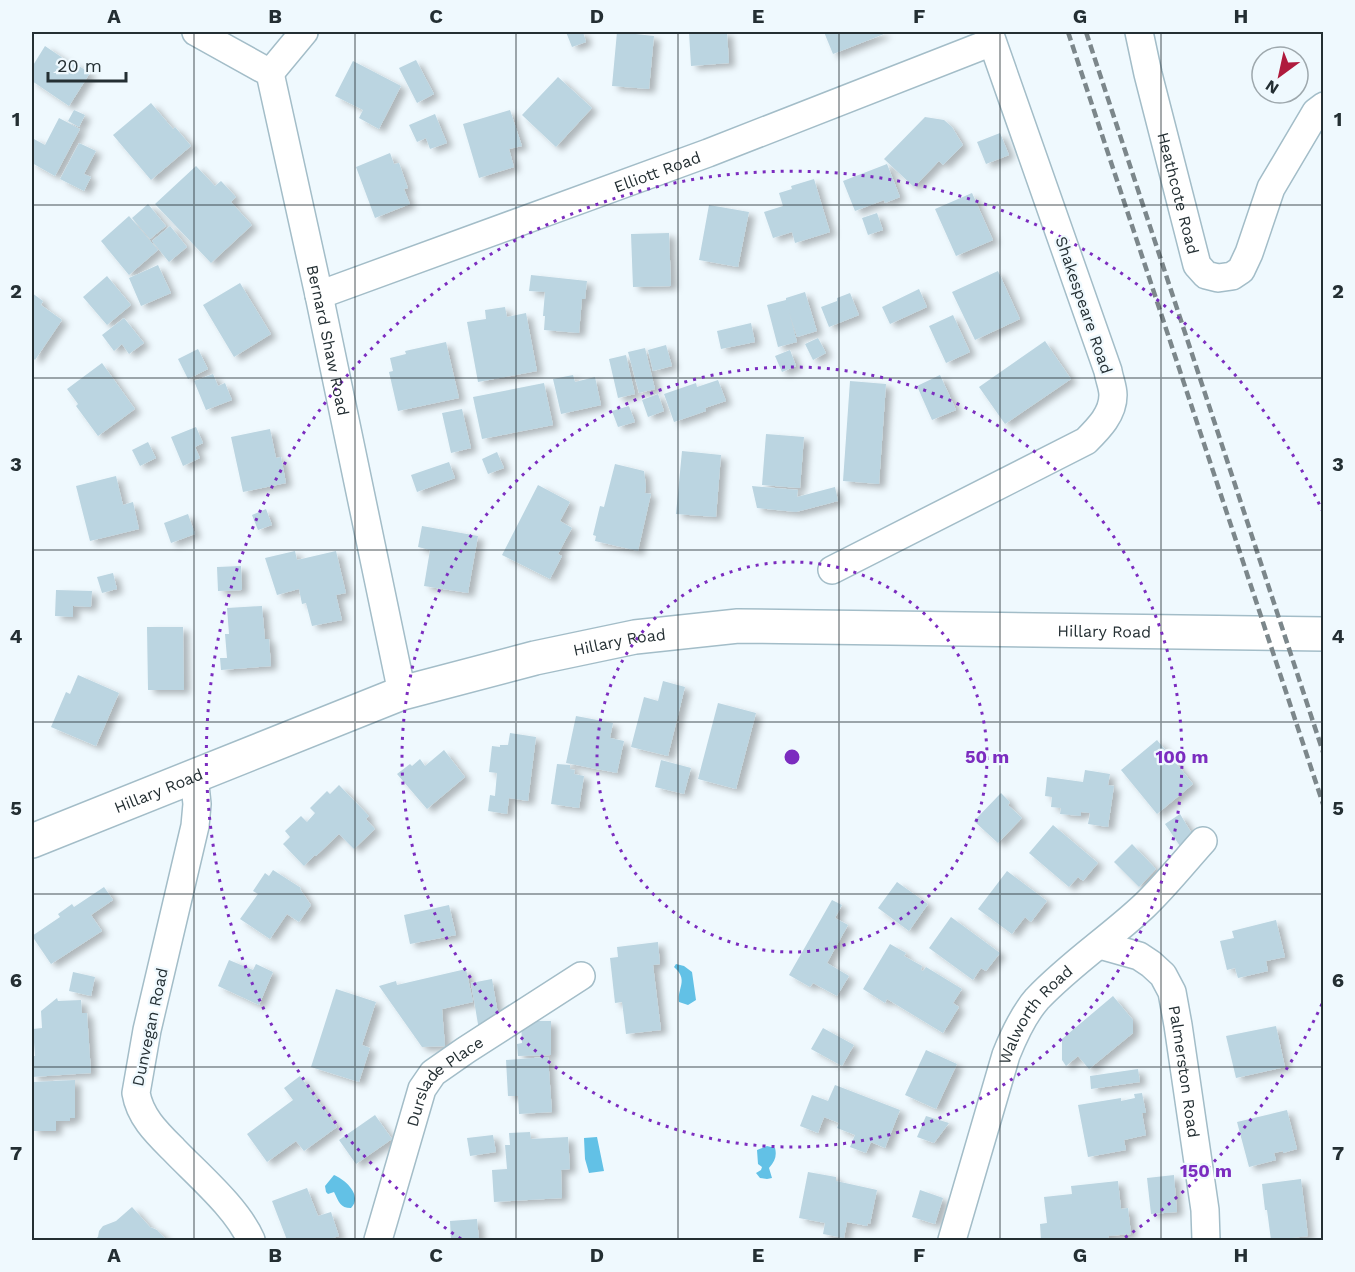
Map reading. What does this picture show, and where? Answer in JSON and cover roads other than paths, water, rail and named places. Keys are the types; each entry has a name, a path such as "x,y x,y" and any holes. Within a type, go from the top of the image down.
{"street":[{"path":"196,32 270,73 304,32"},
{"name":"Heathcote Road","path":"1139,32 1197,266 1206,275 1218,279 1232,276 1241,270 1271,188 1316,112 1323,106"},
{"name":"Elliott Road","path":"319,295 697,157 990,37"},
{"name":"Shakespeare Road","path":"832,570 1086,441 1101,426 1110,411 1113,394 1108,371 990,37"},
{"name":"Bernard Shaw Road","path":"270,73 402,693"},
{"name":"Hillary Road","path":"32,841 402,693 535,658 635,637 738,626 1323,634"},
{"name":"Dunvegan Road","path":"194,776 197,804 195,826 147,1030 136,1093 138,1103 154,1130 233,1212 251,1240"},
{"name":"Walworth Road","path":"952,1240 1006,1055 1024,1016 1036,1000 1079,960 1100,945 1146,904 1203,841"},
{"name":"Palmerston Road","path":"1100,945 1139,956 1163,975 1172,992 1205,1210 1206,1240"},
{"name":"Durslade Place","path":"378,1240 422,1089 433,1072 581,976"}],"water":[{"path":"676,964 692,972 696,1000 688,1005 679,1002 682,980 674,967"},
{"path":"597,1137 604,1171 589,1173 585,1159 584,1138"},
{"path":"767,1146 775,1148 776,1154 769,1168 772,1178 767,1179 760,1178 756,1173 762,1167 758,1164 757,1150"},
{"path":"334,1175 352,1189 355,1198 351,1208 342,1206 334,1192 328,1194 326,1192 325,1186"}],"railway":[{"path":"1068,32 1324,807"},
{"path":"1086,32 1324,755"}]}
